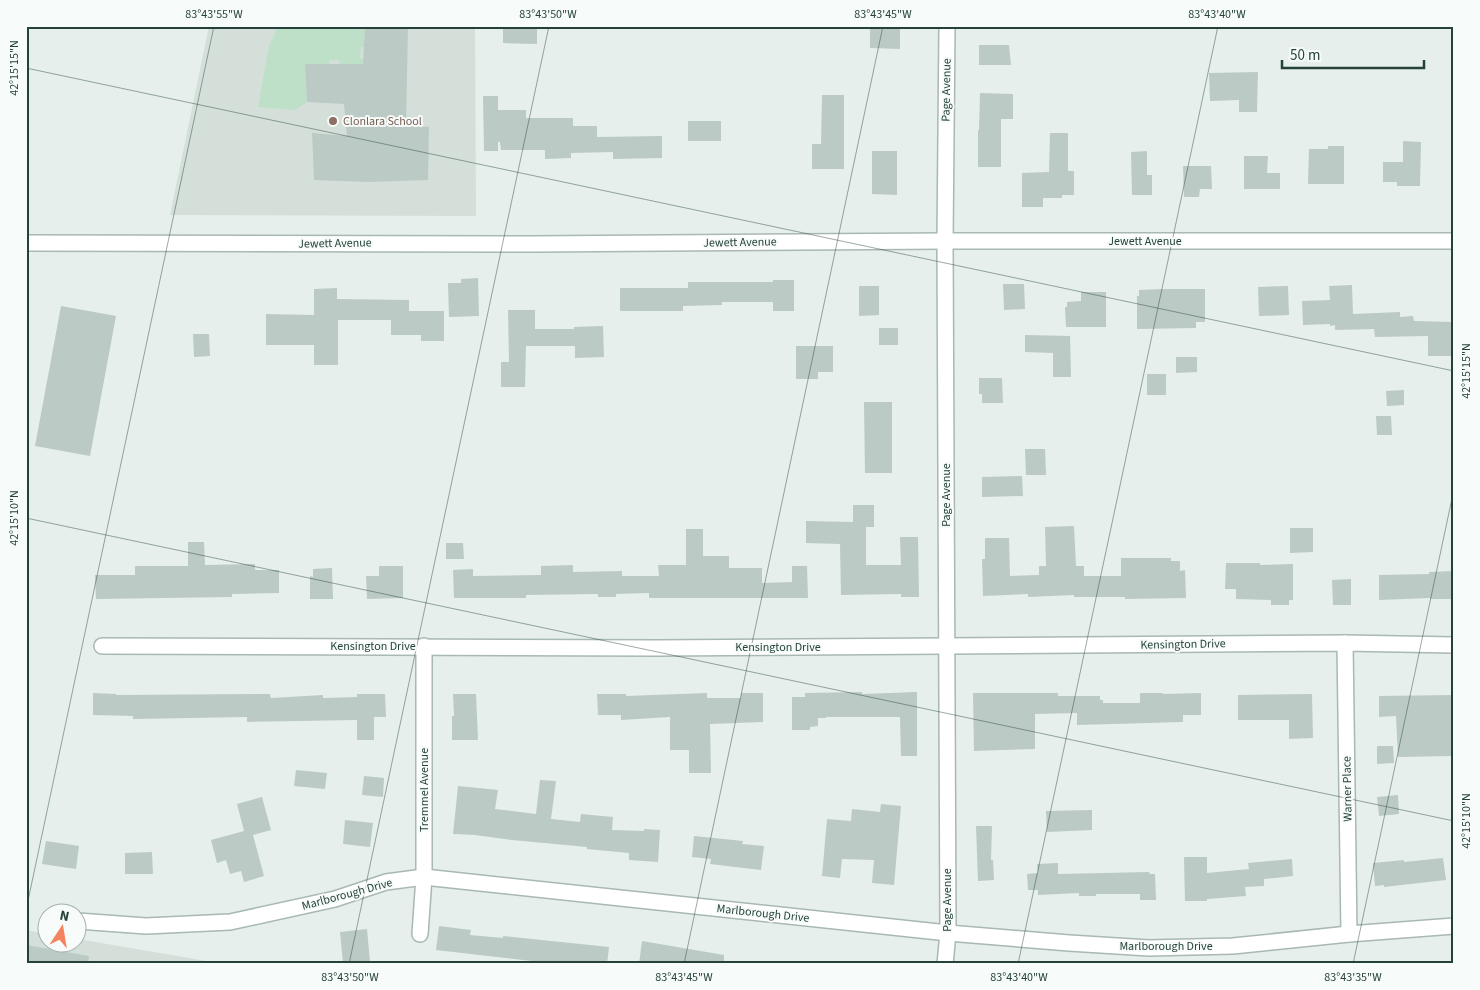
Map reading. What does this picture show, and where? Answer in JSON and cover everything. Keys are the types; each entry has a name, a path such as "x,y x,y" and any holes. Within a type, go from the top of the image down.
{"street":[{"name":"Page Avenue","path":"945,964 948,933 944,241 947,26"},
{"name":"Jewett Avenue","path":"26,243 543,244 944,241 1454,241"},
{"name":"Kensington Drive","path":"102,646 637,648 1345,643 1454,645"},
{"name":"Warner Place","path":"1345,643 1349,934"},
{"name":"Tremmel Avenue","path":"420,934 424,877 424,646"},
{"name":"Marlborough Drive","path":"88,922 146,926 230,922 335,899 386,882 424,877 948,933 1149,948 1233,946 1454,926"}],"shaded area":[{"name":"Clonlara School","path":"209,26 475,26 476,216 170,215"},
{"path":"26,930 38,932 38,952 88,952 88,941 224,964 26,964"}],"green space":[{"path":"278,26 365,26 364,47 361,47 360,58 363,59 363,64 340,64 339,60 330,60 329,64 306,64 307,102 295,110 258,107 269,46"}],"building":[{"name":"Clonlara School","path":"365,26 408,26 406,125 429,127 428,180 369,182 314,180 312,133 347,136 344,104 307,102 305,64 363,64"},
{"path":"503,26 537,26 537,44 503,43"},
{"path":"870,26 900,26 900,49 870,48"},
{"path":"979,45 1009,45 1011,65 979,65"},
{"path":"1258,72 1257,112 1239,112 1239,100 1210,101 1209,73"},
{"path":"980,93 1013,94 1013,119 1001,119 1001,167 978,167"},
{"path":"822,95 844,95 844,169 812,169 812,144 821,144"},
{"path":"483,96 498,96 498,110 526,110 526,118 573,118 573,126 597,126 597,137 662,136 662,158 613,159 613,152 571,153 571,158 545,159 545,150 501,150 500,142 498,142 498,151 484,151"},
{"path":"688,121 721,121 721,141 688,141"},
{"path":"1050,133 1068,133 1068,171 1074,171 1074,195 1062,195 1062,198 1043,198 1043,207 1022,207 1022,173 1049,172"},
{"path":"1403,141 1421,142 1420,186 1397,186 1397,182 1383,182 1383,162 1403,162"},
{"path":"1328,146 1344,146 1344,184 1308,184 1309,149 1328,149"},
{"path":"872,151 897,151 897,195 872,194"},
{"path":"1147,151 1147,175 1152,175 1152,195 1132,195 1131,152"},
{"path":"1244,156 1268,156 1267,173 1280,173 1280,189 1244,189"},
{"path":"1183,166 1211,166 1212,189 1200,189 1199,197 1184,197"},
{"path":"478,278 479,316 449,317 448,283 461,283 461,279"},
{"path":"773,280 794,280 794,311 773,311 773,302 722,302 722,305 683,306 683,311 620,311 620,288 688,288 688,282 773,282"},
{"path":"1003,284 1024,284 1025,309 1004,310"},
{"path":"1352,285 1353,314 1400,312 1400,317 1413,316 1414,321 1454,322 1454,356 1428,356 1428,336 1375,337 1374,329 1335,330 1335,325 1330,326 1330,324 1303,325 1302,301 1330,300 1329,286"},
{"path":"859,286 879,286 879,315 859,316"},
{"path":"1288,286 1289,315 1259,316 1258,287"},
{"path":"337,288 337,299 409,300 409,311 444,311 444,341 421,341 421,335 391,335 391,320 338,320 338,365 314,365 314,345 266,345 266,314 314,315 314,289"},
{"path":"1205,289 1205,322 1196,322 1196,328 1137,329 1137,296 1139,296 1139,290"},
{"path":"1081,292 1106,292 1106,327 1066,327 1065,307 1067,307 1067,302 1081,301"},
{"path":"61,306 116,316 90,456 35,446"},
{"path":"508,310 535,310 535,329 574,329 574,327 603,326 604,357 575,358 575,346 526,346 525,387 501,387 501,362 509,362"},
{"path":"879,328 898,328 898,345 879,345"},
{"path":"193,334 209,334 210,356 194,357"},
{"path":"1025,335 1070,336 1071,377 1053,377 1053,353 1025,352"},
{"path":"796,346 833,346 833,372 818,372 818,379 796,379"},
{"path":"1176,357 1197,357 1197,372 1176,373"},
{"path":"1147,374 1166,374 1166,395 1147,395"},
{"path":"979,378 1002,378 1003,403 982,403 982,394 979,394"},
{"path":"1404,390 1404,405 1387,406 1386,391"},
{"path":"864,402 892,402 892,473 865,473"},
{"path":"1376,416 1391,416 1392,435 1377,435"},
{"path":"1025,449 1045,449 1046,475 1026,475"},
{"path":"1022,476 1023,496 982,497 982,477"},
{"path":"853,505 874,505 874,527 866,527 866,565 901,565 900,537 918,537 919,597 901,597 901,594 841,595 840,544 806,543 806,521 853,522"},
{"path":"1074,526 1076,566 1084,566 1084,576 1121,576 1121,558 1171,558 1171,561 1180,561 1180,571 1185,570 1186,598 1125,599 1125,597 1074,597 1074,595 1028,597 1028,594 983,596 982,559 985,559 985,538 1009,538 1010,576 1039,575 1039,566 1046,566 1045,527"},
{"path":"1290,528 1313,528 1313,552 1290,553"},
{"path":"686,529 703,529 703,556 729,556 729,568 762,568 762,583 792,582 792,566 807,566 808,598 649,598 649,593 616,594 616,597 598,597 598,594 526,595 526,598 454,598 453,570 473,569 473,576 541,575 541,566 573,565 573,572 622,571 622,576 659,576 658,565 686,565"},
{"path":"188,542 204,542 205,565 255,564 255,570 279,570 279,593 232,594 232,597 96,599 95,575 135,575 135,566 188,566"},
{"path":"446,543 463,543 464,559 446,559"},
{"path":"1226,563 1293,564 1293,600 1289,600 1289,605 1271,605 1271,600 1236,599 1236,589 1225,589"},
{"path":"379,566 403,566 403,598 367,599 366,576 379,576"},
{"path":"332,568 333,599 310,599 310,576 313,577 313,569"},
{"path":"1454,571 1454,599 1379,600 1379,575 1429,574 1429,572"},
{"path":"1351,579 1351,605 1333,605 1332,580"},
{"path":"862,692 862,694 917,692 917,756 901,756 900,717 826,717 818,718 818,726 810,727 810,730 792,730 792,697 805,697 805,693"},
{"path":"93,693 116,695 270,694 271,698 323,695 323,698 357,697 357,694 385,694 386,717 374,717 374,740 357,740 357,720 247,722 247,717 133,719 133,716 93,715"},
{"path":"707,693 707,698 741,698 741,693 763,693 763,722 710,724 711,773 689,773 689,750 670,750 670,717 621,720 621,715 598,715 597,694 626,694 626,696"},
{"path":"973,693 1058,693 1058,696 1100,696 1100,700 1103,700 1103,703 1140,703 1140,693 1201,693 1201,715 1183,715 1183,722 1077,725 1077,713 1035,714 1035,749 974,751"},
{"path":"453,694 476,694 478,740 452,740"},
{"path":"1312,694 1313,738 1289,739 1289,720 1238,720 1238,695"},
{"path":"1454,695 1454,756 1398,757 1396,716 1379,717 1379,696"},
{"path":"1377,746 1393,746 1394,763 1377,764"},
{"path":"296,770 327,773 325,789 294,786"},
{"path":"364,776 384,778 383,797 362,795"},
{"path":"540,780 556,781 551,819 580,822 581,814 613,817 612,830 660,830 658,862 629,860 629,853 587,849 587,847 453,834 458,786 498,790 495,809 536,814"},
{"path":"1398,795 1399,814 1379,816 1377,797"},
{"path":"262,797 271,830 253,835 264,876 244,882 241,871 230,874 226,860 217,863 211,840 244,831 237,804"},
{"path":"881,804 901,806 894,885 872,883 874,860 842,859 840,878 822,876 827,819 851,821 852,809 880,812"},
{"path":"1092,810 1092,830 1047,832 1046,811"},
{"path":"345,820 373,823 370,847 343,844"},
{"path":"976,826 992,826 991,860 993,860 994,880 978,881"},
{"path":"694,836 743,841 742,844 764,846 761,870 710,864 711,859 692,857"},
{"path":"46,841 79,846 76,869 42,864"},
{"path":"152,852 153,874 125,874 125,853"},
{"path":"1184,857 1207,857 1207,873 1249,869 1248,863 1292,859 1293,876 1264,879 1264,886 1245,887 1246,896 1207,899 1207,901 1185,901"},
{"path":"1443,858 1446,880 1384,887 1384,885 1375,886 1373,863"},
{"path":"1058,863 1058,874 1149,872 1150,874 1155,874 1156,900 1140,900 1140,894 1079,896 1079,893 1038,895 1038,890 1028,890 1027,874 1038,873 1037,864"},
{"path":"439,926 471,930 470,935 503,938 503,936 609,947 607,964 540,964 540,962 436,950"},
{"path":"367,929 370,962 343,964 340,932"},
{"path":"642,941 724,955 724,964 639,964"},
{"path":"26,945 38,947 38,952 66,952 89,956 88,964 26,964"}],"place":[{"name":"Clonlara School","path":"333,121"}]}
